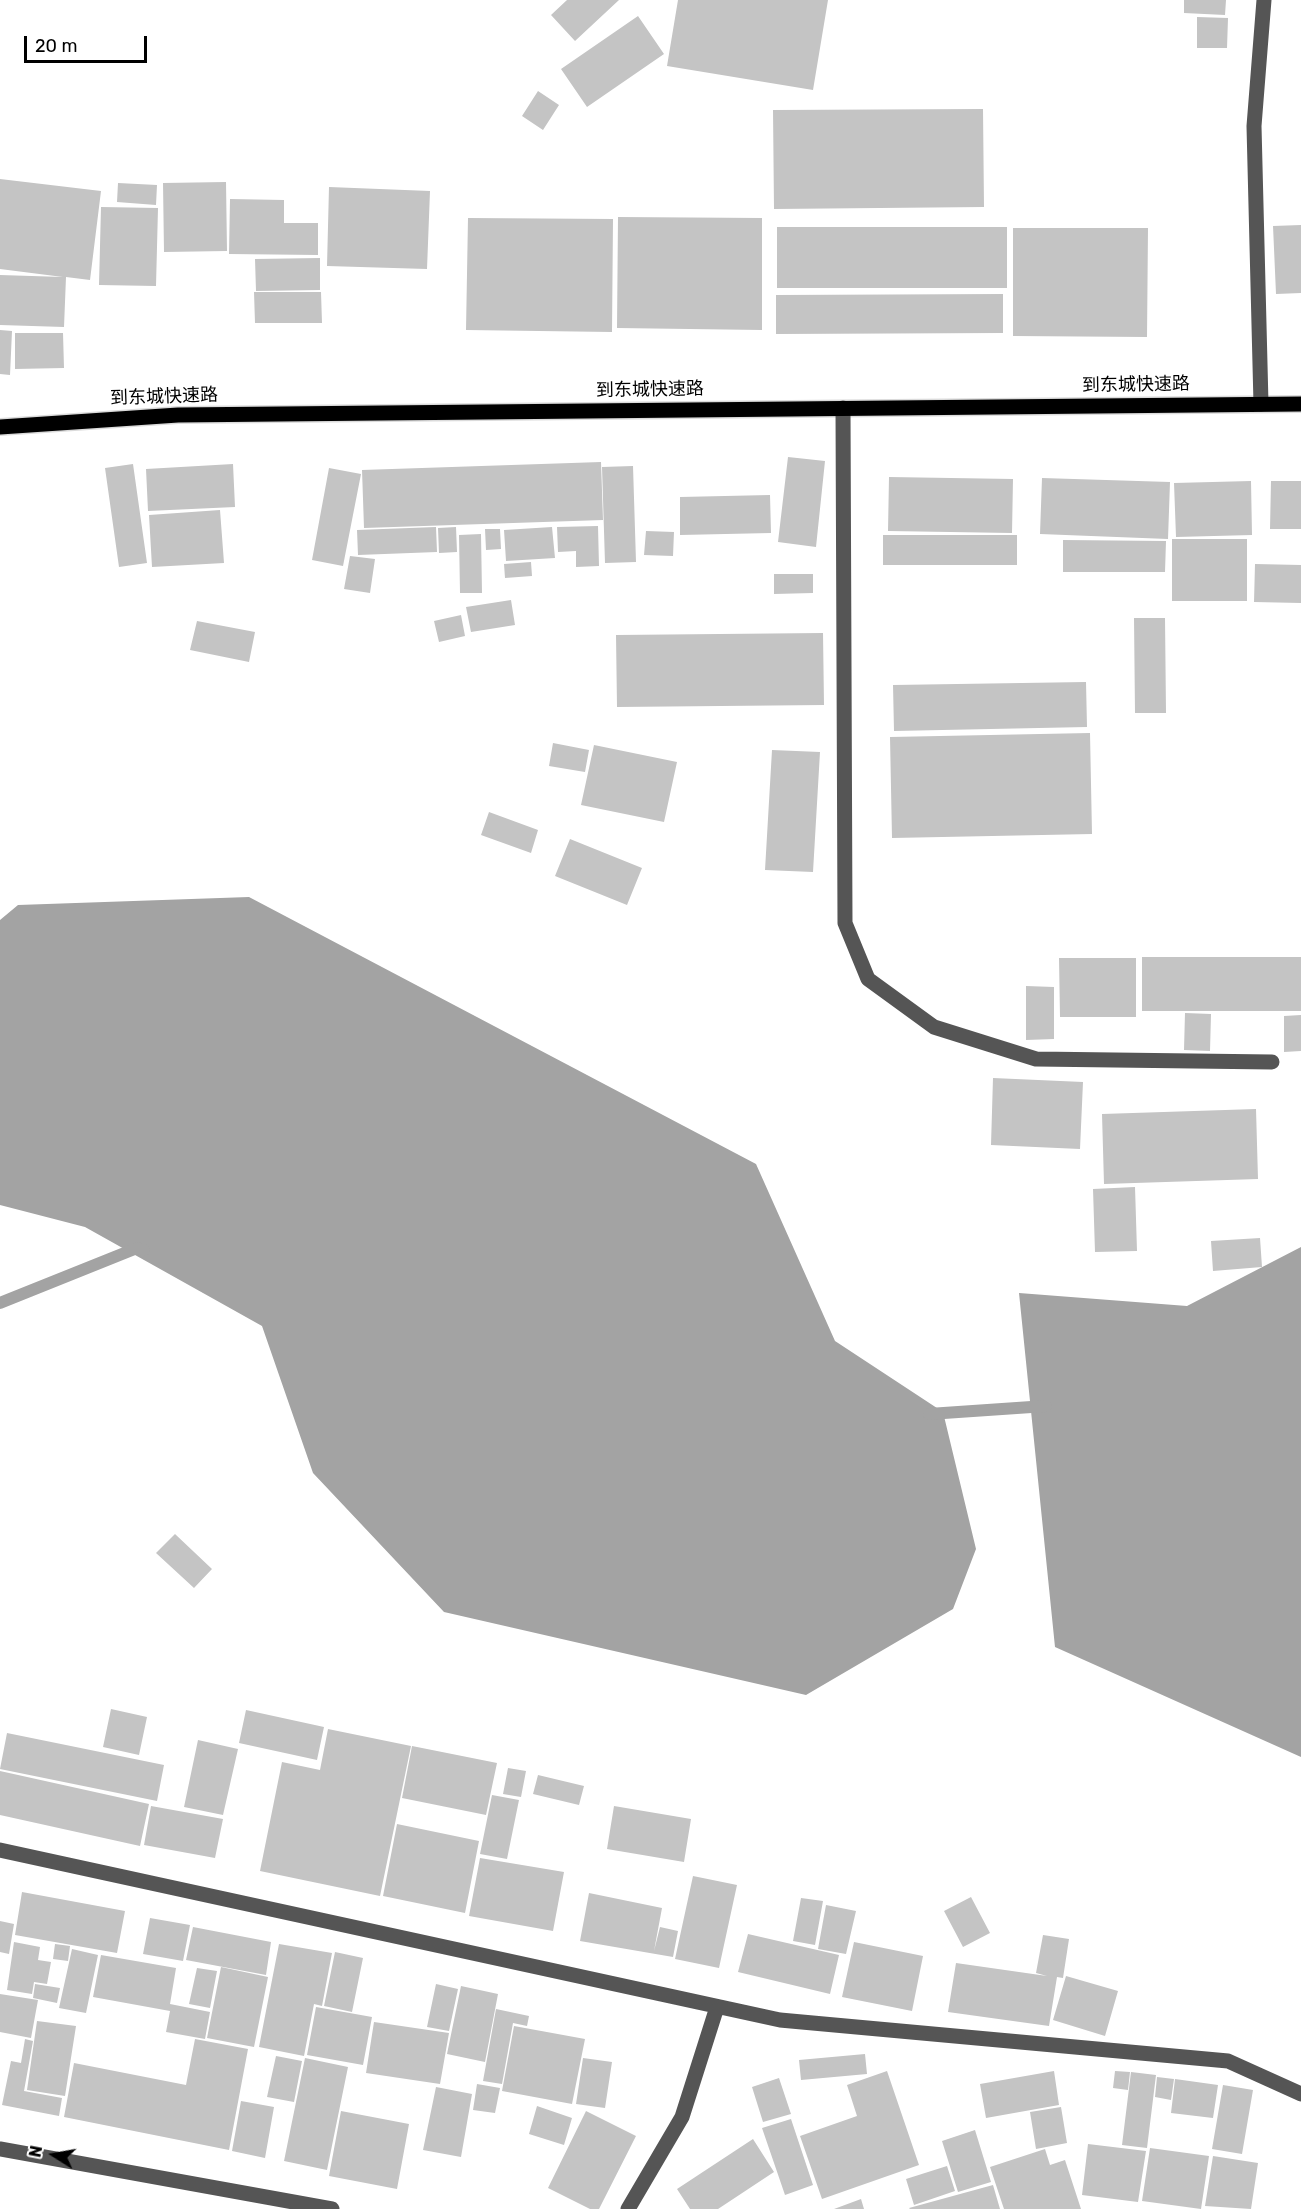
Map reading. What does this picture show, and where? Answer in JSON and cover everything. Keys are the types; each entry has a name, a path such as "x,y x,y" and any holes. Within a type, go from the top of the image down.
{"main road":[{"name":"到东城快速路","path":"0,427 178,415 1301,404"}],"street":[{"path":"1261,404 1254,126 1264,0"},
{"path":"843,408 845,923 868,979 934,1027 1036,1059 1272,1062"},
{"path":"0,1850 780,2020 1228,2061 1301,2094"},
{"path":"628,2209 682,2117 717,2007"},
{"path":"0,2149 332,2209"}],"shaded area":[{"path":"249,897 756,1164 835,1341 943,1412 976,1549 953,1609 806,1695 444,1612 313,1473 262,1326 85,1227 0,1205 0,920 18,905"},
{"path":"1301,1247 1301,1757 1055,1647 1019,1293 1187,1306"}],"building":[{"path":"567,0 619,0 575,41 551,15"},
{"path":"678,0 828,0 813,90 667,66"},
{"path":"1184,0 1226,0 1225,15 1184,13"},
{"path":"638,16 664,54 587,107 561,69"},
{"path":"1197,17 1228,18 1227,48 1197,48"},
{"path":"538,91 559,105 543,130 522,116"},
{"path":"983,109 984,207 774,209 773,110"},
{"path":"0,179 101,191 90,280 66,277 64,327 0,325 0,275 63,277 0,269"},
{"path":"226,182 227,251 164,252 163,183"},
{"path":"118,183 157,185 156,205 117,202"},
{"path":"329,187 430,191 427,269 327,266"},
{"path":"230,199 284,200 284,223 318,223 318,255 229,254"},
{"path":"101,207 158,208 156,286 99,285"},
{"path":"618,217 762,218 762,330 617,328"},
{"path":"468,218 613,219 612,332 466,330"},
{"path":"1301,225 1301,293 1276,294 1273,226"},
{"path":"777,227 1007,227 1007,288 777,288"},
{"path":"1013,228 1148,228 1147,337 1013,336"},
{"path":"320,258 320,290 256,291 255,259"},
{"path":"254,292 321,292 322,323 255,323"},
{"path":"1003,294 1003,333 776,334 776,295"},
{"path":"0,330 12,331 10,375 0,374"},
{"path":"15,333 63,333 64,368 15,369"},
{"path":"788,457 825,461 816,547 778,542"},
{"path":"601,462 603,520 364,528 362,470"},
{"path":"133,464 147,563 119,567 105,468"},
{"path":"233,464 235,507 148,511 146,469"},
{"path":"633,466 636,562 605,563 602,467"},
{"path":"329,468 361,474 343,566 312,560"},
{"path":"889,477 1013,479 1012,533 888,531"},
{"path":"1042,478 1170,482 1168,539 1040,534"},
{"path":"1251,481 1252,535 1176,537 1174,483"},
{"path":"1271,481 1301,481 1301,529 1270,529"},
{"path":"770,495 771,533 680,535 680,497"},
{"path":"220,510 224,563 152,567 149,515"},
{"path":"598,526 599,566 576,567 576,551 558,552 557,527"},
{"path":"436,527 437,552 358,555 357,530"},
{"path":"456,527 457,552 439,553 438,528"},
{"path":"552,527 555,558 506,561 504,530"},
{"path":"485,529 500,529 501,549 486,550"},
{"path":"646,531 674,532 673,556 644,555"},
{"path":"481,534 482,593 460,593 459,535"},
{"path":"883,535 1017,535 1017,565 883,565"},
{"path":"1172,539 1247,539 1247,601 1172,601"},
{"path":"1063,540 1166,541 1165,572 1063,572"},
{"path":"350,556 375,559 370,593 344,589"},
{"path":"531,562 532,576 505,578 504,564"},
{"path":"1255,564 1301,565 1301,603 1254,602"},
{"path":"774,574 813,574 813,593 774,594"},
{"path":"511,600 515,625 471,632 466,607"},
{"path":"461,615 465,636 439,642 434,621"},
{"path":"1134,618 1165,618 1166,713 1135,713"},
{"path":"197,621 255,632 249,662 190,650"},
{"path":"823,633 824,705 617,707 616,635"},
{"path":"1086,682 1087,727 894,731 893,685"},
{"path":"1090,733 1092,834 892,838 890,737"},
{"path":"553,743 589,750 585,772 549,766"},
{"path":"594,745 677,762 664,822 581,805"},
{"path":"772,750 820,752 813,872 765,870"},
{"path":"489,812 538,830 531,853 481,835"},
{"path":"570,839 642,868 627,905 555,876"},
{"path":"1142,957 1301,957 1301,1011 1142,1011"},
{"path":"1059,958 1136,958 1136,1017 1060,1017"},
{"path":"1026,986 1054,987 1054,1039 1026,1040"},
{"path":"1185,1013 1211,1014 1210,1051 1184,1050"},
{"path":"1301,1015 1301,1051 1284,1052 1284,1016"},
{"path":"993,1078 1083,1082 1080,1149 991,1145"},
{"path":"1256,1109 1258,1179 1104,1184 1102,1114"},
{"path":"1135,1187 1137,1251 1095,1252 1093,1189"},
{"path":"1260,1238 1262,1267 1213,1271 1211,1241"},
{"path":"175,1534 212,1569 194,1588 156,1553"},
{"path":"111,1709 147,1717 139,1755 103,1747"},
{"path":"246,1710 324,1727 317,1760 239,1743"},
{"path":"328,1729 411,1746 380,1896 260,1871 282,1762 320,1770"},
{"path":"7,1733 164,1765 157,1801 0,1769"},
{"path":"198,1740 238,1749 223,1815 184,1807"},
{"path":"412,1746 497,1763 486,1815 402,1798"},
{"path":"508,1768 526,1771 521,1797 503,1794"},
{"path":"0,1771 149,1804 140,1846 0,1815"},
{"path":"538,1775 584,1786 579,1805 533,1794"},
{"path":"492,1795 519,1800 507,1859 480,1854"},
{"path":"151,1806 223,1819 215,1858 144,1845"},
{"path":"614,1806 691,1819 684,1862 607,1849"},
{"path":"397,1824 479,1841 465,1913 383,1896"},
{"path":"480,1858 564,1872 553,1931 469,1916"},
{"path":"693,1876 737,1885 719,1968 675,1959"},
{"path":"22,1892 125,1911 117,1953 15,1935"},
{"path":"589,1893 662,1908 654,1951 660,1927 678,1931 673,1957 580,1941"},
{"path":"971,1897 990,1933 963,1947 944,1911"},
{"path":"801,1898 823,1901 815,1945 793,1941"},
{"path":"826,1905 856,1911 846,1954 818,1949"},
{"path":"150,1918 190,1925 183,1961 143,1954"},
{"path":"0,1921 14,1924 9,1954 0,1952"},
{"path":"193,1927 271,1942 266,1975 186,1960"},
{"path":"748,1934 839,1955 830,1994 738,1972"},
{"path":"1043,1935 1069,1939 1063,1978 1057,1977 1049,2026 948,2012 956,1963 1047,1976 1036,1973"},
{"path":"14,1942 40,1947 38,1960 51,1962 47,1984 34,1982 32,1994 7,1990"},
{"path":"854,1942 923,1956 912,2011 842,1997"},
{"path":"55,1944 70,1946 68,1961 53,1959"},
{"path":"279,1944 332,1953 322,2006 314,2004 304,2056 259,2047"},
{"path":"72,1949 98,1955 86,2013 59,2008"},
{"path":"335,1952 363,1958 352,2012 324,2006"},
{"path":"101,1955 176,1968 170,2004 210,2012 205,2039 166,2032 170,2011 93,1997"},
{"path":"221,1967 268,1977 254,2047 207,2038"},
{"path":"197,1968 217,1971 210,2008 189,2004"},
{"path":"1066,1976 1118,1991 1105,2036 1053,2020"},
{"path":"35,1984 60,1988 57,2003 33,1998"},
{"path":"436,1984 458,1989 449,2031 427,2027"},
{"path":"461,1986 498,1994 485,2062 447,2054"},
{"path":"0,1994 38,2000 31,2038 0,2032"},
{"path":"316,2007 372,2017 363,2065 307,2055"},
{"path":"496,2009 529,2016 527,2026 513,2023 502,2084 483,2081"},
{"path":"37,2021 76,2026 65,2096 27,2090"},
{"path":"374,2022 449,2033 440,2084 366,2073"},
{"path":"514,2026 585,2039 572,2104 502,2091"},
{"path":"25,2039 33,2041 24,2091 62,2098 59,2116 2,2105 11,2061 21,2063"},
{"path":"195,2039 248,2049 229,2150 64,2117 74,2063 186,2085"},
{"path":"865,2054 867,2074 801,2080 799,2060"},
{"path":"276,2056 302,2061 294,2102 267,2097"},
{"path":"305,2058 348,2067 327,2170 284,2161"},
{"path":"583,2058 612,2062 605,2108 576,2104"},
{"path":"887,2071 919,2165 822,2199 800,2136 857,2116 847,2085"},
{"path":"1054,2071 1059,2105 986,2118 980,2084"},
{"path":"1115,2071 1130,2072 1128,2090 1113,2088"},
{"path":"1131,2072 1156,2075 1147,2148 1122,2145"},
{"path":"1157,2077 1174,2079 1171,2100 1155,2097"},
{"path":"779,2078 791,2114 763,2122 752,2087"},
{"path":"1175,2079 1218,2085 1213,2118 1171,2113"},
{"path":"477,2084 500,2088 495,2113 473,2110"},
{"path":"1223,2085 1253,2090 1242,2154 1212,2149"},
{"path":"436,2087 472,2094 461,2157 423,2150"},
{"path":"241,2101 274,2107 265,2158 232,2151"},
{"path":"537,2106 572,2118 564,2145 529,2134"},
{"path":"1061,2107 1067,2143 1036,2149 1030,2112"},
{"path":"341,2111 409,2124 397,2189 329,2176"},
{"path":"586,2111 636,2136 599,2209 590,2209 548,2188"},
{"path":"791,2119 813,2185 785,2195 762,2128"},
{"path":"975,2130 991,2182 958,2192 942,2141"},
{"path":"753,2139 774,2172 718,2209 690,2209 677,2189"},
{"path":"1088,2144 1146,2151 1138,2202 1082,2195"},
{"path":"1150,2148 1209,2156 1201,2209 1142,2201"},
{"path":"1045,2149 1050,2165 1065,2160 1081,2209 1004,2209 990,2167"},
{"path":"1213,2156 1258,2163 1251,2209 1205,2206"},
{"path":"947,2166 955,2191 914,2205 906,2179"},
{"path":"993,2185 1000,2209 909,2208"},
{"path":"861,2199 864,2209 834,2209"}],"waterway":[{"path":"0,1303 137,1248 144,1250"},
{"path":"929,1414 1046,1406"}]}
